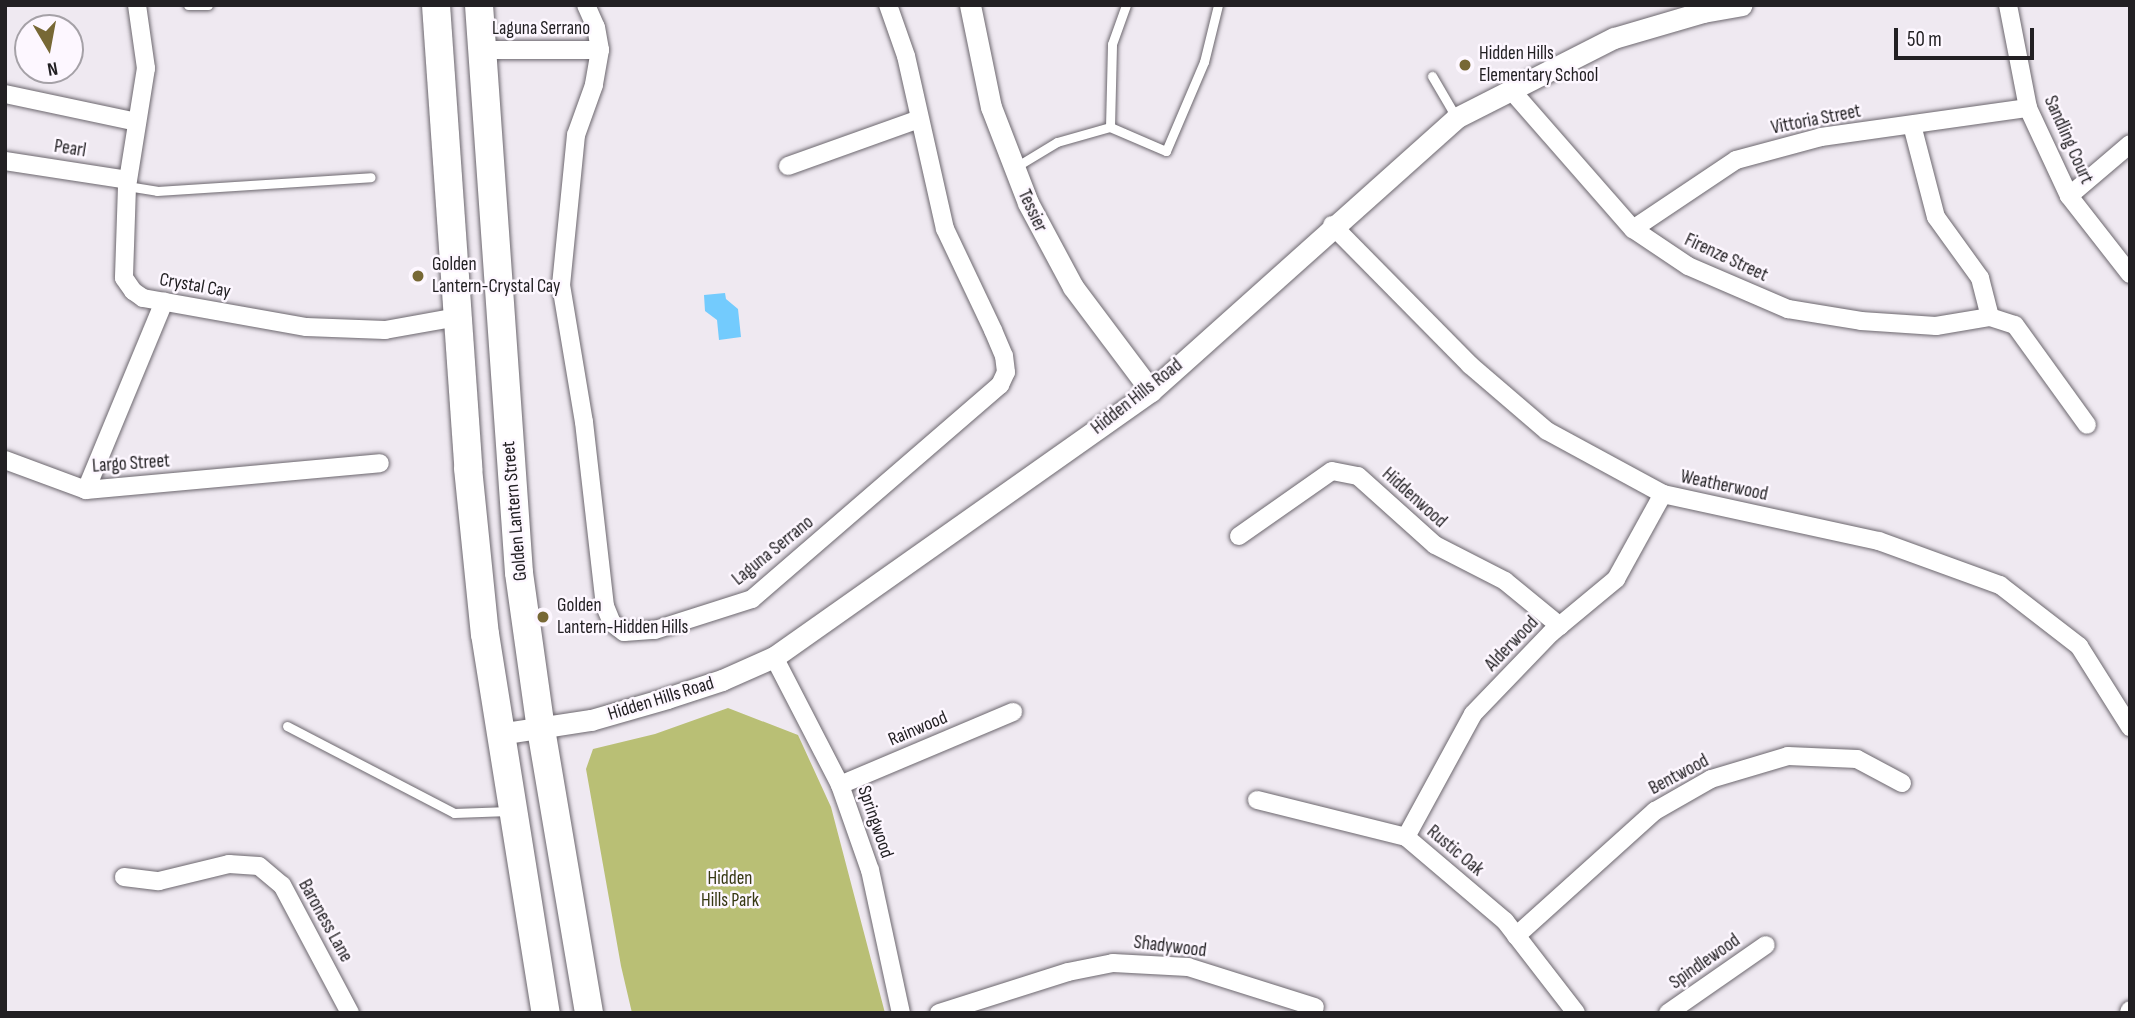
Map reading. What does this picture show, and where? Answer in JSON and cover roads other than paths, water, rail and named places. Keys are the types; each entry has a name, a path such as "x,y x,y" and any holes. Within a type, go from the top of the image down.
{"main road":[{"path":"436,5 457,317 483,621 545,1013"},
{"name":"Golden Lantern Street","path":"480,5 519,573 541,729 589,1013"}],"street":[{"name":"Crystal Cay","path":"137,5 146,68 128,183 124,278 143,298 306,327 385,330 457,317"},
{"name":"Laguna Serrano","path":"586,5 596,27 600,50 594,85 576,135 561,285 583,422 606,606 612,623 624,632 655,630 752,599 1000,385 1006,372 1004,356 945,229 906,56 888,5"},
{"name":"Tessier","path":"970,5 991,107 1013,169 1041,230 1073,287 1151,391"},
{"name":"Hidden Hills Road","path":"499,734 592,720 722,680 774,657 1151,391 1332,225 1456,118 1614,38 1702,8 1741,5"},
{"name":"Sandling Court","path":"2008,5 2028,108 2069,196 2130,274"},
{"name":"Laguna Serrano","path":"482,50 600,50"},
{"name":"Firenze Street","path":"1512,91 1633,229 1688,266 1788,309 1861,321 1936,326 1990,317"},
{"path":"5,94 137,122"},
{"name":"Vittoria Street","path":"1633,229 1736,160 1821,137 2028,108"},
{"path":"788,166 919,119"},
{"path":"1912,125 1936,217 1980,278 1990,317 2015,325 2087,425"},
{"path":"2069,196 2130,144"},
{"name":"Pearl","path":"5,161 128,183"},
{"name":"Weatherwood","path":"1332,225 1470,365 1547,431 1663,494 1879,541 2000,585 2079,646 2130,727"},
{"name":"Largo Street","path":"164,302 86,491 380,463"},
{"path":"5,460 86,491"},
{"name":"Hiddenwood","path":"1239,536 1332,471 1358,476 1435,545 1505,581 1560,626"},
{"name":"Alderwood","path":"1406,837 1473,714 1560,626 1616,579 1663,494"},
{"name":"Springwood","path":"774,657 840,785 870,870 901,1013"},
{"name":"Rainwood","path":"840,785 1013,712"},
{"name":"Bentwood","path":"1516,936 1584,871 1655,811 1711,779 1788,756 1857,759 1902,783"},
{"name":"Rustic Oak","path":"1257,800 1406,837 1505,921 1576,1013"},
{"name":"Baroness Lane","path":"124,877 159,881 229,864 259,866 282,885 351,1013"},
{"name":"Spindlewood","path":"1668,1013 1766,945"},
{"name":"Shadywood","path":"939,1013 1068,972 1113,963 1188,967 1315,1007"}],"lane":[{"path":"188,5 208,5"},
{"path":"1110,127 1112,44 1126,5"},
{"path":"1013,169 1057,142 1110,127 1166,151 1205,62 1218,5"},
{"path":"1432,76 1456,118"},
{"path":"128,183 157,191 371,177"},
{"path":"287,726 454,813 512,810"}],"water":[{"path":"725,293 726,299 738,309 741,337 719,340 717,320 705,311 704,295"}],"place":[{"name":"Hidden Hills Elementary School","path":"1465,65"},
{"name":"Golden Lantern-Crystal Cay","path":"418,276"},
{"name":"Golden Lantern-Hidden Hills","path":"543,617"}],"park label":[{"name":"Hidden Hills Park","path":"730,890"}]}
